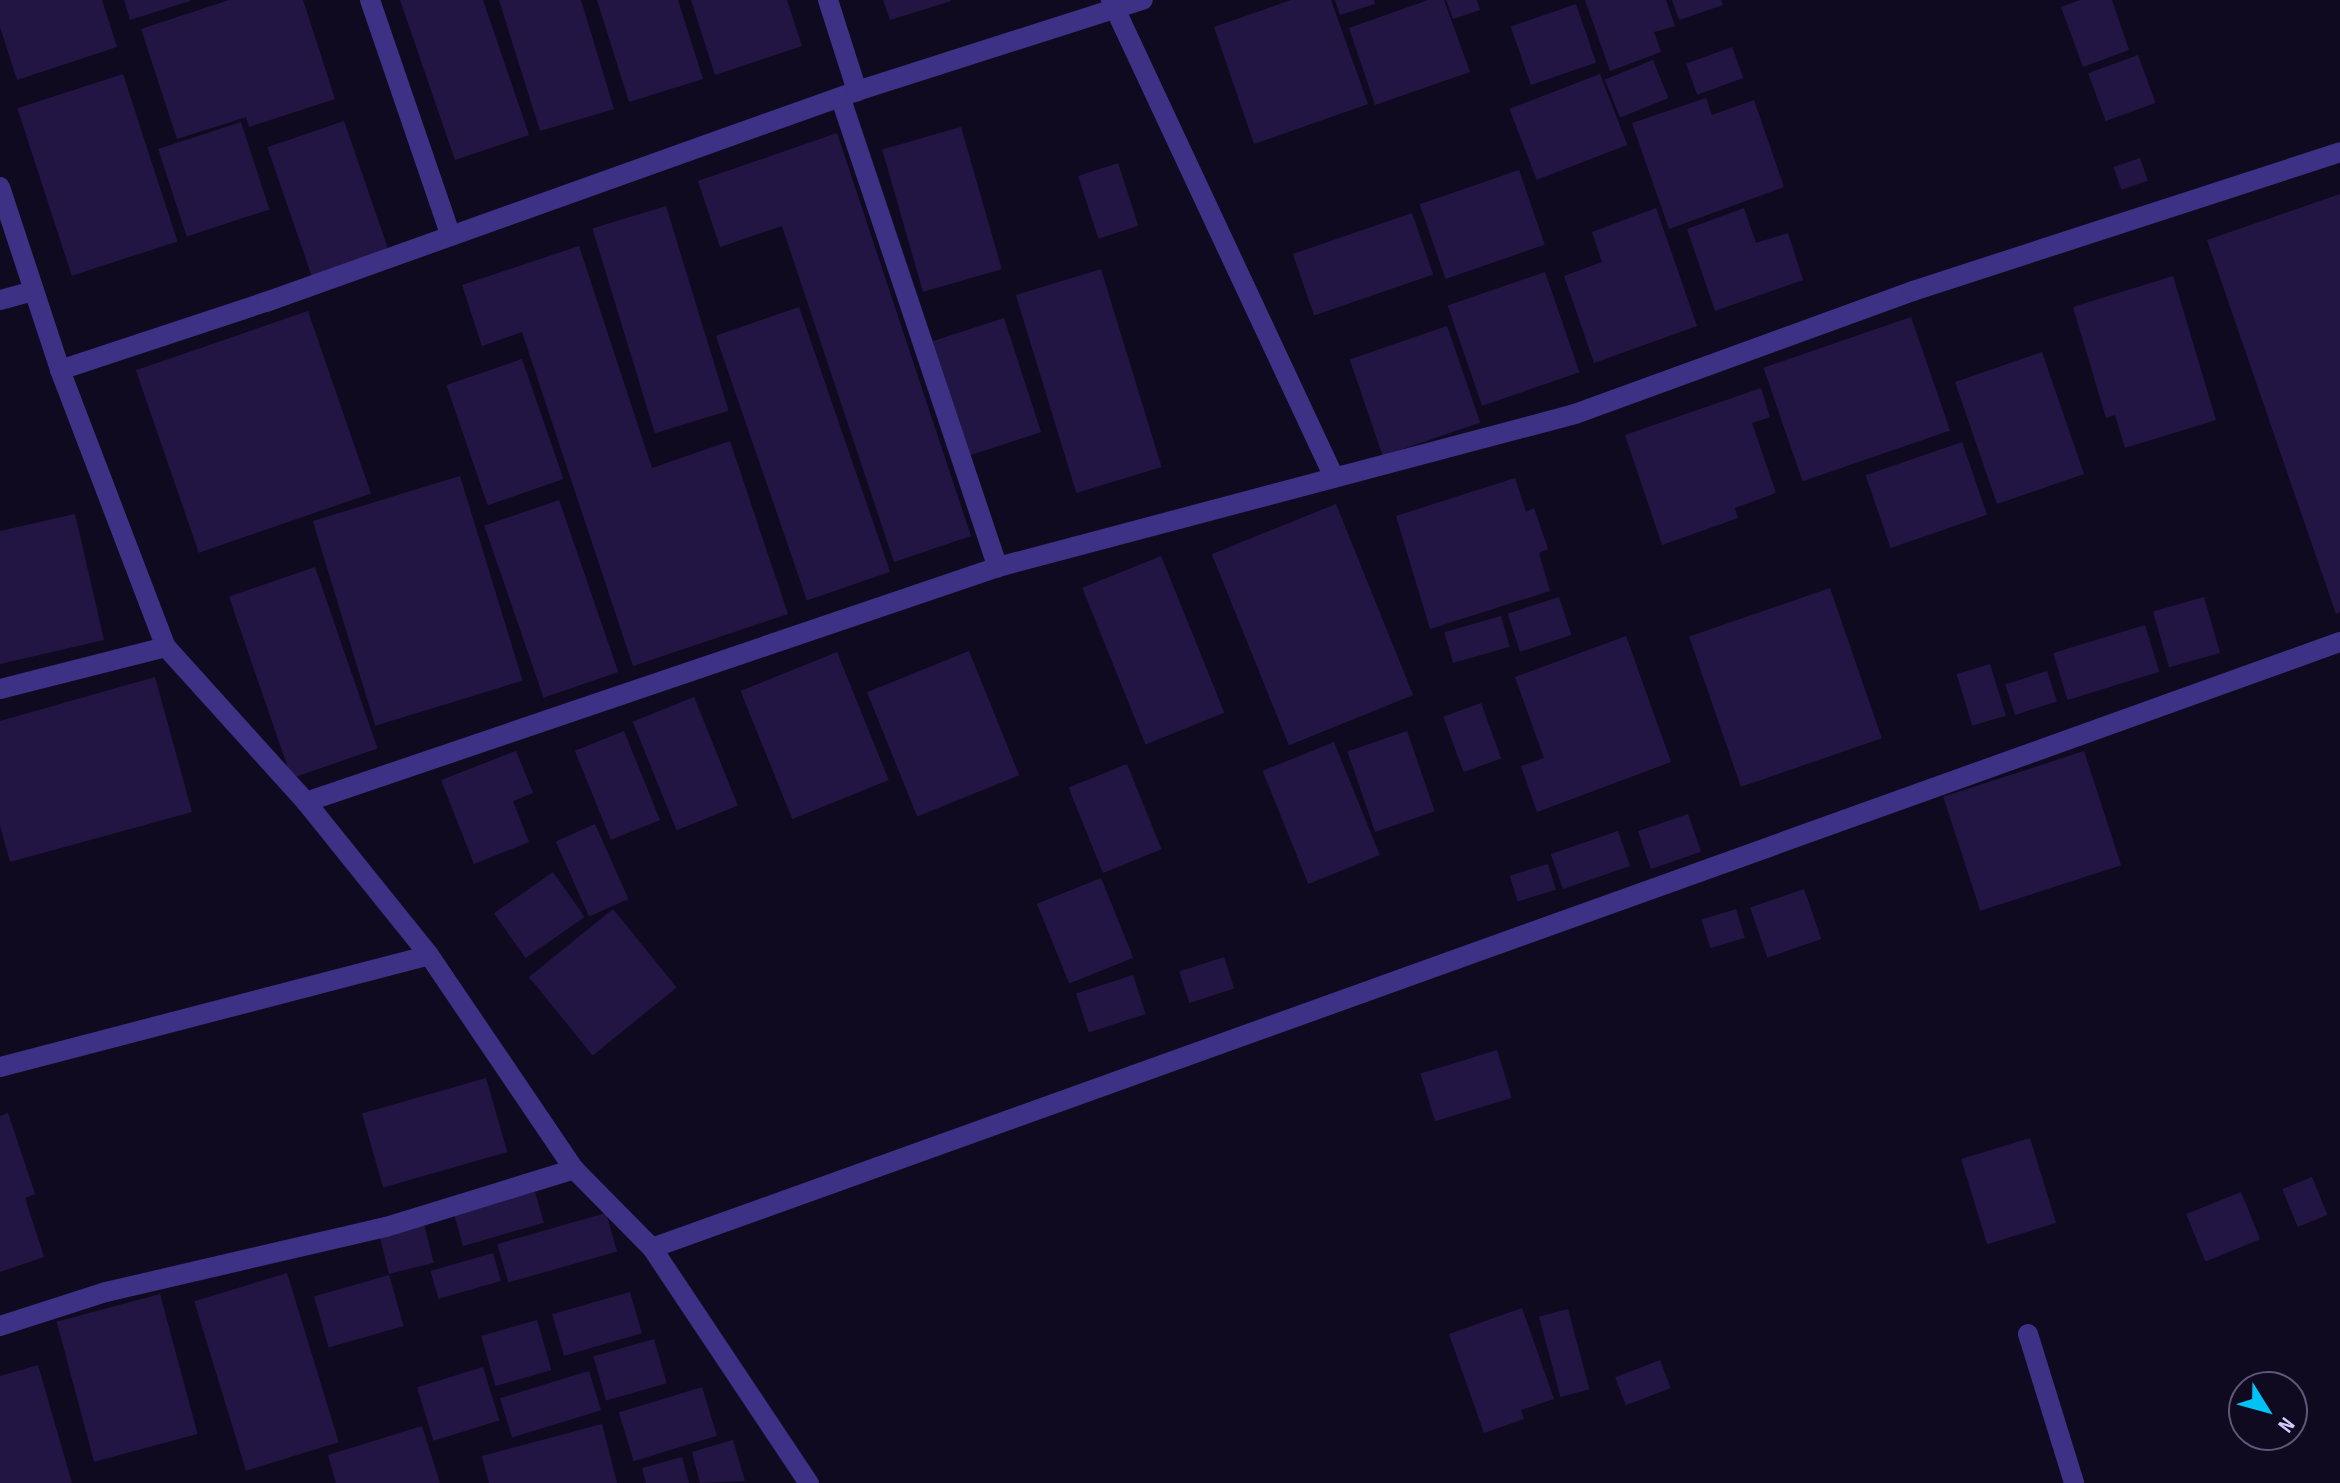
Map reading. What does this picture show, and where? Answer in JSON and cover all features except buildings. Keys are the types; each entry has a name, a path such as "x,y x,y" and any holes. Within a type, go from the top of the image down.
{"street":[{"path":"370,0 450,233"},
{"path":"828,0 849,95 998,567"},
{"path":"60,370 266,302 450,233 1113,4 1143,0"},
{"path":"1113,4 1333,475"},
{"path":"306,802 998,567 1333,475 1575,414 1913,291 2340,152"},
{"path":"0,187 60,370 166,647 306,802 429,955 574,1169 652,1248 809,1483"},
{"path":"0,300 34,291"},
{"path":"652,1248 2340,642"},
{"path":"0,689 166,647"},
{"path":"0,1067 429,955"},
{"path":"0,1326 106,1292 386,1227 574,1169"},
{"path":"2028,1334 2074,1483"}]}
